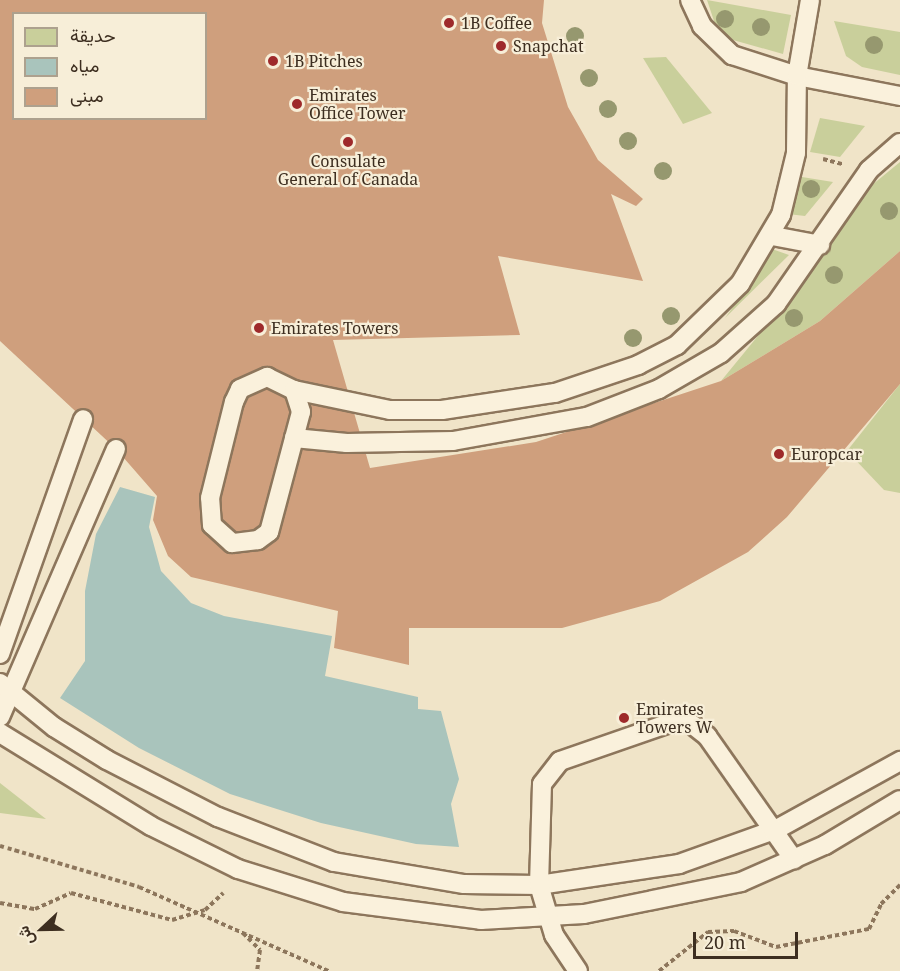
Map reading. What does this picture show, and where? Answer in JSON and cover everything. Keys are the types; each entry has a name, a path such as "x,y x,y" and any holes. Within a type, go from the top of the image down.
{"lane":[{"path":"690,0 702,26 732,56 797,76 900,96"},
{"path":"294,390 301,412 269,532 245,544 220,536 209,505 240,389 267,377 294,390 416,411 512,401 597,381 676,345 699,326 740,284 772,236 796,153 797,76 810,0"},
{"path":"294,438 347,443 453,441 587,417 627,404 691,372 750,330 820,245 869,170 900,143"},
{"path":"772,236 820,245"},
{"path":"0,654 83,419"},
{"path":"0,717 6,688 117,449"},
{"path":"6,688 107,760 275,841 391,875 464,884 539,885 679,864 777,829 900,762"},
{"path":"578,971 546,918 539,885 542,784 552,766 678,721 707,736 777,829 794,860"},
{"path":"0,733 152,826 238,869 289,887 400,913 481,920 546,918 642,905 741,882 794,860 900,800"}],"path":[{"path":"796,153 869,170"},
{"path":"0,846 101,873 329,971"},
{"path":"659,971 708,932 734,931 776,947 869,929 880,904 900,885"},
{"path":"0,903 35,909 71,892 156,919 184,919 205,910"},
{"path":"243,933 260,950 257,971"}],"green space":[{"path":"707,0 791,15 783,54 733,40 715,24"},
{"path":"834,21 900,32 900,75 862,67 846,56"},
{"path":"666,57 712,113 683,124 643,58"},
{"path":"820,118 865,126 840,157 810,152"},
{"path":"900,162 900,251 820,321 721,381 808,275 866,190"},
{"path":"802,177 833,182 805,216 788,214"},
{"path":"772,249 789,255 725,318 739,299"},
{"path":"900,384 900,493 884,490 847,451"},
{"path":"0,783 46,819 0,813"}],"water":[{"path":"120,487 155,497 149,527 161,571 191,603 224,616 332,636 325,676 418,697 418,709 441,711 459,779 451,804 459,847 416,844 321,823 230,794 139,748 60,698 85,661 85,591 96,534"}],"building":[{"name":"Emirates Towers","path":"0,0 544,0 542,23 568,107 598,160 643,199 636,206 611,194 643,281 498,256 520,335 333,340 370,468 536,442 721,381 820,321 900,251 900,384 787,517 748,552 660,601 562,628 409,628 409,665 334,648 338,611 191,577 168,556 153,520 157,496 116,449 0,341"}],"place":[{"name":"1B Coffee","path":"449,23"},
{"name":"Snapchat","path":"501,46"},
{"name":"1B Pitches","path":"273,61"},
{"name":"Emirates Office Tower","path":"297,104"},
{"name":"Consulate General of Canada","path":"348,142"},
{"name":"Emirates Towers","path":"259,328"},
{"name":"Europcar","path":"779,454"},
{"name":"Emirates Towers W","path":"624,718"}]}
